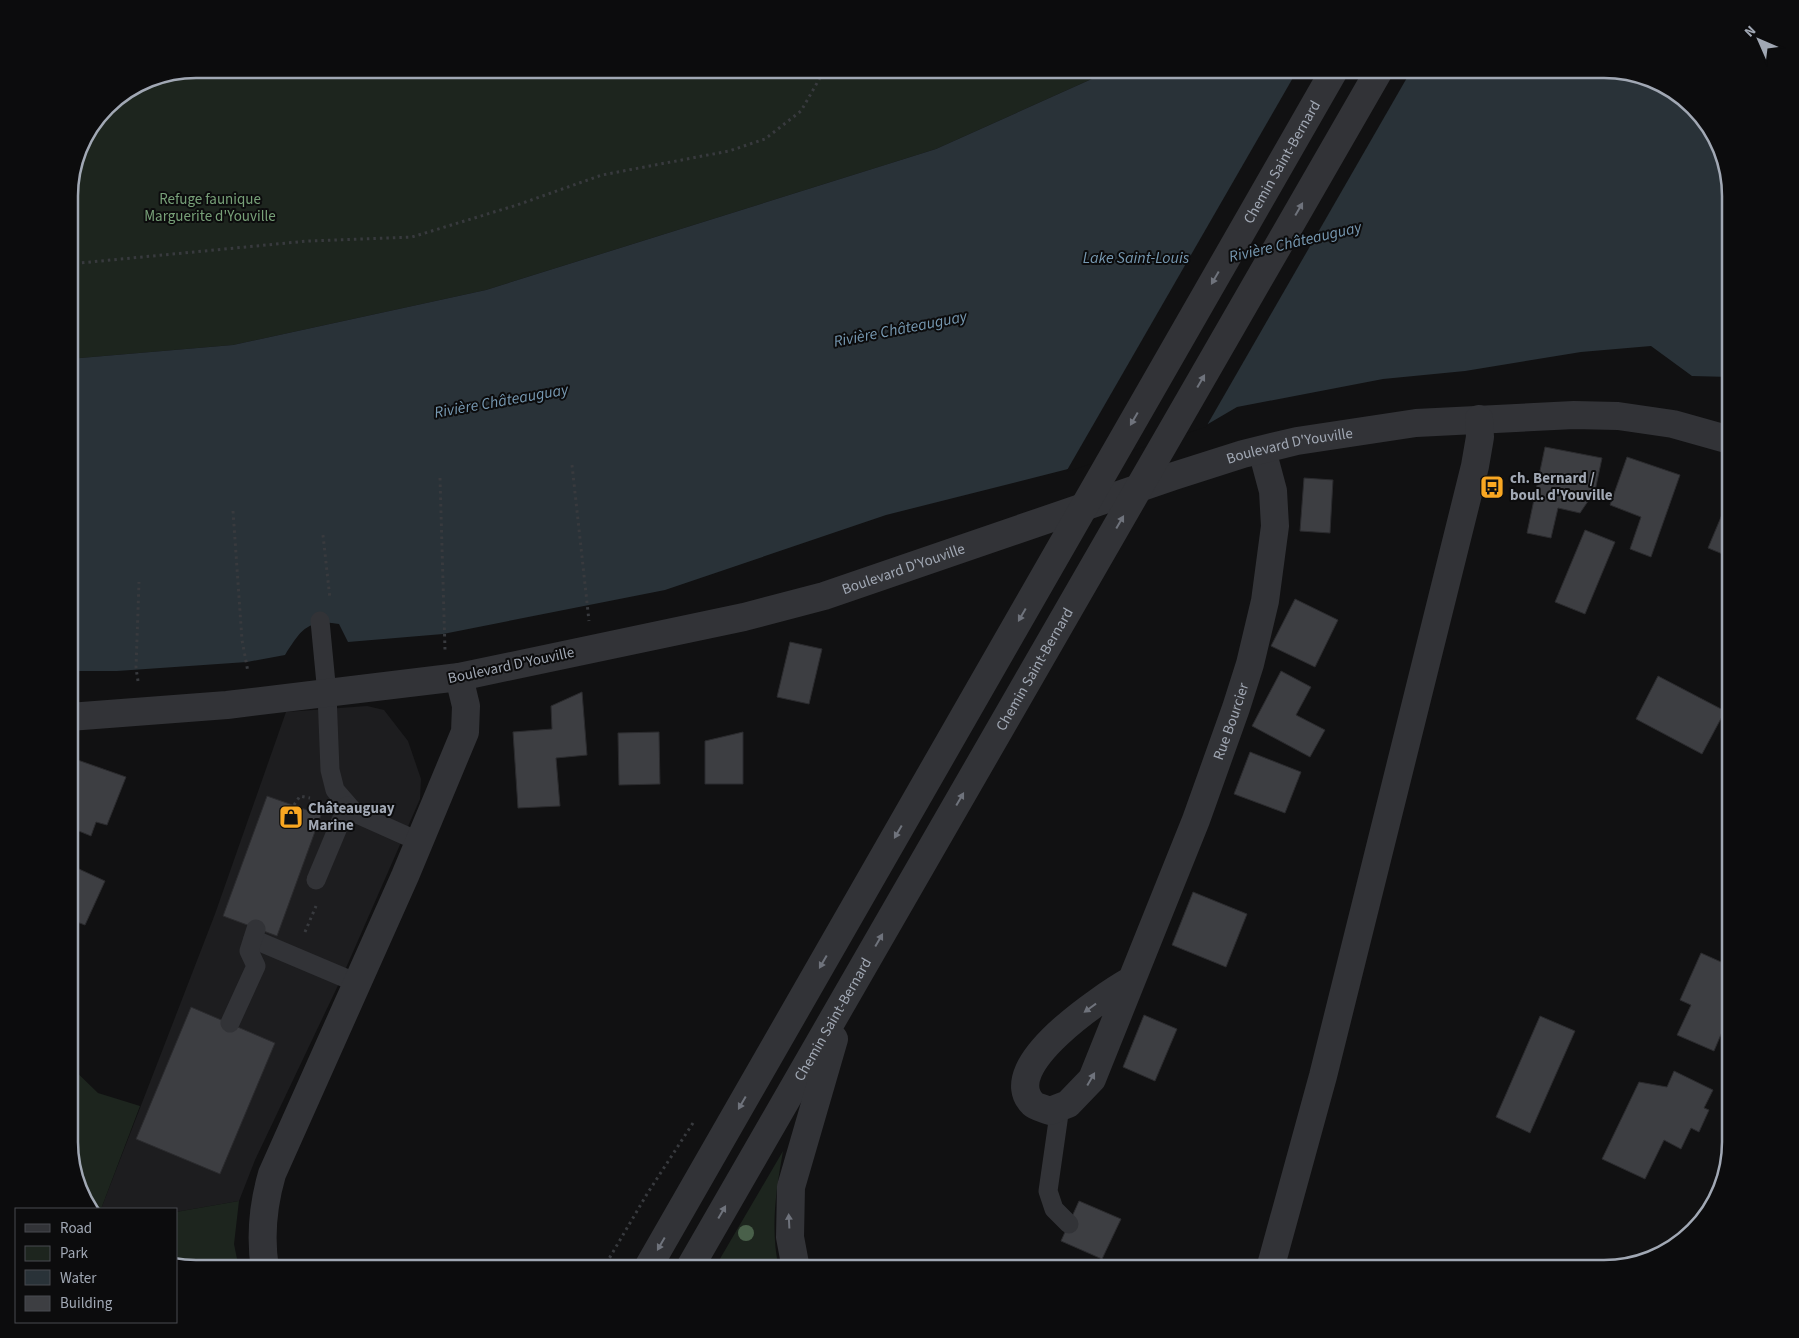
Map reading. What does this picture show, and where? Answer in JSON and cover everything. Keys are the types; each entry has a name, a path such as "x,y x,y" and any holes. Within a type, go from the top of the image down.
{"street":[{"name":"Chemin Saint-Bernard","path":"652,1260 1330,78"},
{"name":"Chemin Saint-Bernard","path":"694,1260 1375,78"},
{"name":"Boulevard D'Youville","path":"78,717 198,708 459,677 744,617 824,596 1174,476 1297,441 1386,426 1574,415 1618,416 1673,424 1722,438"},
{"path":"1272,1260 1325,1066 1475,466 1480,437 1480,419"},
{"name":"Rue Bourcier","path":"1060,1108 1075,1098 1092,1079 1196,820 1236,708 1265,601 1275,526 1273,491 1262,450"},
{"path":"263,1260 262,1241 264,1208 272,1174 420,842 465,732 466,706 459,677"},
{"path":"1060,1108 1050,1111 1033,1104 1025,1091 1025,1076 1036,1058 1073,1020 1130,981"},
{"path":"793,1260 789,1221 791,1187 846,997"}],"lane":[{"path":"320,621 327,694 332,781 335,790 347,806 367,820 420,842"},
{"path":"316,880 347,806"},
{"path":"230,1023 256,966 249,951 255,934 294,957 357,983"},
{"path":"1060,1108 1048,1191 1054,1209 1069,1224"}],"path":[{"path":"78,263 308,241 412,237 602,175 729,151 765,139 801,111 820,78"},
{"path":"572,465 587,605"},
{"path":"440,478 443,634"},
{"path":"233,511 242,640 247,662"},
{"path":"323,535 330,602"},
{"path":"136,668 139,582"},
{"path":"294,805 300,796 318,800"},
{"path":"294,957 322,891 316,880"}],"shaded area":[{"path":"367,706 384,710 408,741 421,779 420,799 342,977 255,1160 239,1201 178,1212 178,1208 101,1208 215,914 286,712"}],"green space":[{"name":"Refuge faunique Marguerite d'Youville","path":"196,78 1094,78 936,149 486,290 233,345 78,358 78,188 82,165 93,137 118,107 130,97 143,90 165,82"},
{"path":"78,1074 98,1093 140,1106 101,1208 98,1208 84,1180 80,1165 78,1150"},
{"path":"783,1151 776,1195 774,1225 777,1260 719,1260"},
{"path":"239,1201 234,1244 237,1260 178,1259 178,1212"}],"water":[{"name":"Lake Saint-Louis","path":"1094,78 1603,78 1619,79 1641,84 1669,97 1687,112 1706,137 1717,165 1722,196 1722,377 1692,376 1651,346 1581,352 1465,371 1383,379 1237,407 1208,424 1068,469 886,515 665,590 443,634 348,642 339,624 319,623 306,628 285,655 247,662 117,671 78,671 78,358 233,345 486,290 936,149"}],"pier":[{"path":"1293,78 1407,78 1206,427 1066,472"}],"building":[{"path":"1545,447 1602,458 1595,491 1580,513 1558,508 1551,538 1527,533"},
{"path":"1627,457 1680,475 1651,557 1630,549 1641,517 1610,505"},
{"path":"1304,478 1333,480 1330,533 1300,531"},
{"path":"1722,515 1722,554 1708,548"},
{"path":"1585,530 1615,542 1585,614 1555,602"},
{"path":"1295,599 1338,620 1315,667 1271,646"},
{"path":"790,642 822,649 809,704 777,697"},
{"path":"1281,671 1311,687 1296,715 1325,730 1310,757 1252,726"},
{"path":"1658,676 1722,709 1722,717 1702,754 1636,719"},
{"path":"582,692 587,755 556,758 560,806 518,808 513,732 552,729 551,706"},
{"path":"659,732 660,784 619,785 618,733"},
{"path":"743,732 743,784 705,784 705,741"},
{"path":"1250,752 1301,772 1285,813 1234,794"},
{"path":"78,760 126,777 107,825 96,822 91,836 78,831"},
{"path":"267,796 321,815 277,936 223,916"},
{"path":"79,869 105,881 85,925 78,922"},
{"path":"1193,892 1247,914 1226,967 1172,945"},
{"path":"1701,953 1722,962 1722,1032 1714,1051 1677,1035 1691,1005 1680,1000"},
{"path":"191,1007 275,1043 220,1174 136,1139"},
{"path":"1144,1015 1177,1029 1155,1081 1123,1067"},
{"path":"1540,1016 1575,1031 1530,1133 1496,1117"},
{"path":"1674,1071 1713,1090 1704,1108 1709,1110 1699,1132 1691,1128 1681,1149 1664,1140 1645,1179 1602,1159 1639,1082 1667,1087"},
{"path":"1079,1201 1121,1219 1102,1259 1061,1241"}],"place":[{"name":"ch. Bernard / boul. d'Youville","path":"1492,487"},
{"name":"Châteauguay Marine","path":"291,817"}],"water label":[{"name":"Rivière Châteauguay","path":"1295,241"},
{"name":"Rivière Châteauguay","path":"900,328"},
{"name":"Rivière Châteauguay","path":"501,400"}]}
